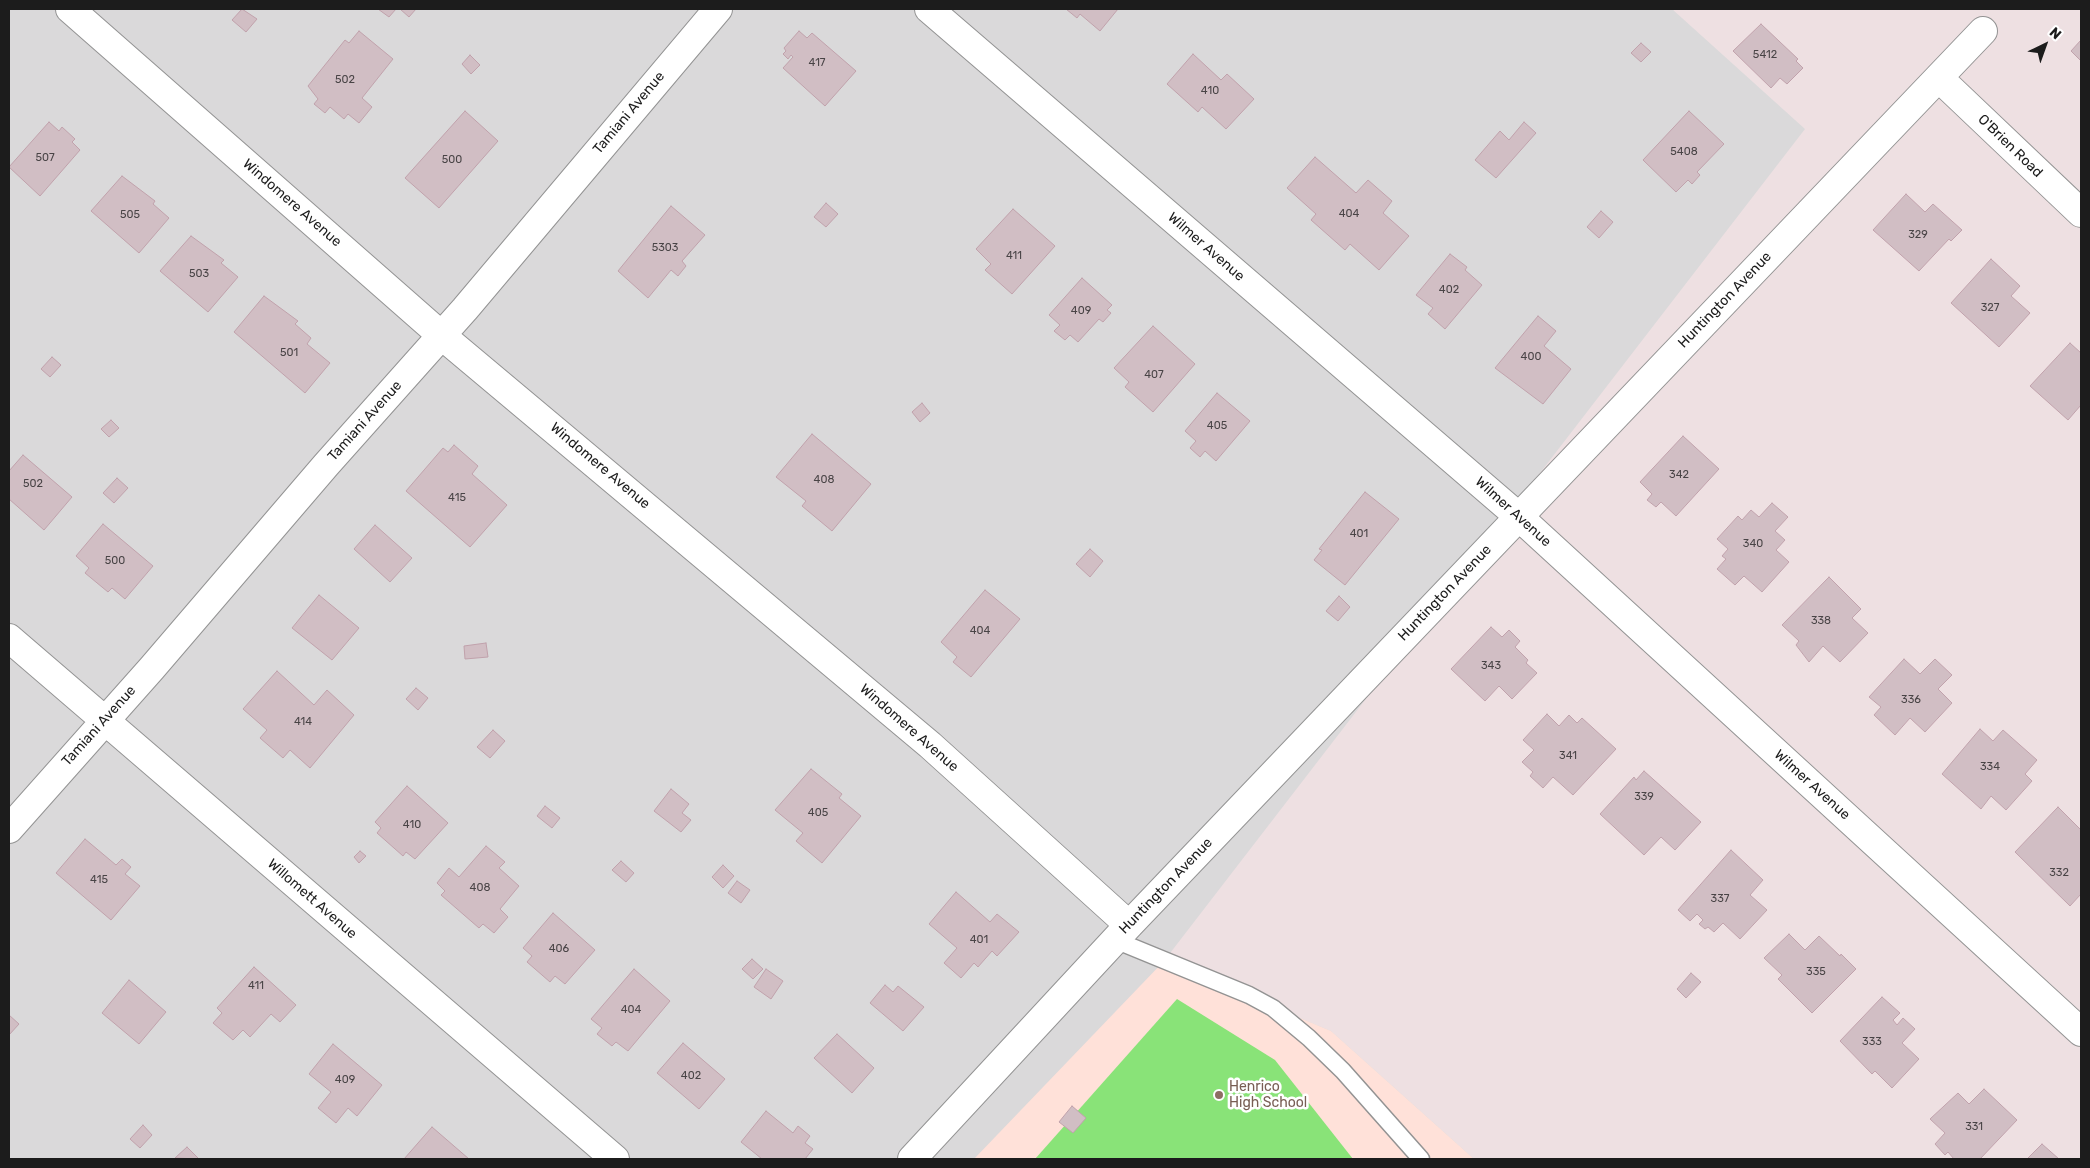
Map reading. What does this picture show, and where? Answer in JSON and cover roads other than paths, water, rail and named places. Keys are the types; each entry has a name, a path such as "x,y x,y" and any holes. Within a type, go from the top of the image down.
{"street":[{"name":"Windomere Avenue","path":"70,9 441,335 930,744 1122,932"},
{"name":"Tamiani Avenue","path":"9,829 441,335 718,9"},
{"name":"Wilmer Avenue","path":"929,9 1518,516 2081,1032"},
{"name":"Huntington Avenue","path":"912,1159 1122,932 1983,31"},
{"name":"O'Brien Road","path":"1939,78 2081,213"},
{"name":"Willomett Avenue","path":"9,638 615,1159"}],"lane":[{"path":"1122,932 1273,1008 1309,1038 1343,1071 1422,1159"}],"place":[{"name":"Henrico High School","path":"1219,1095"}]}
